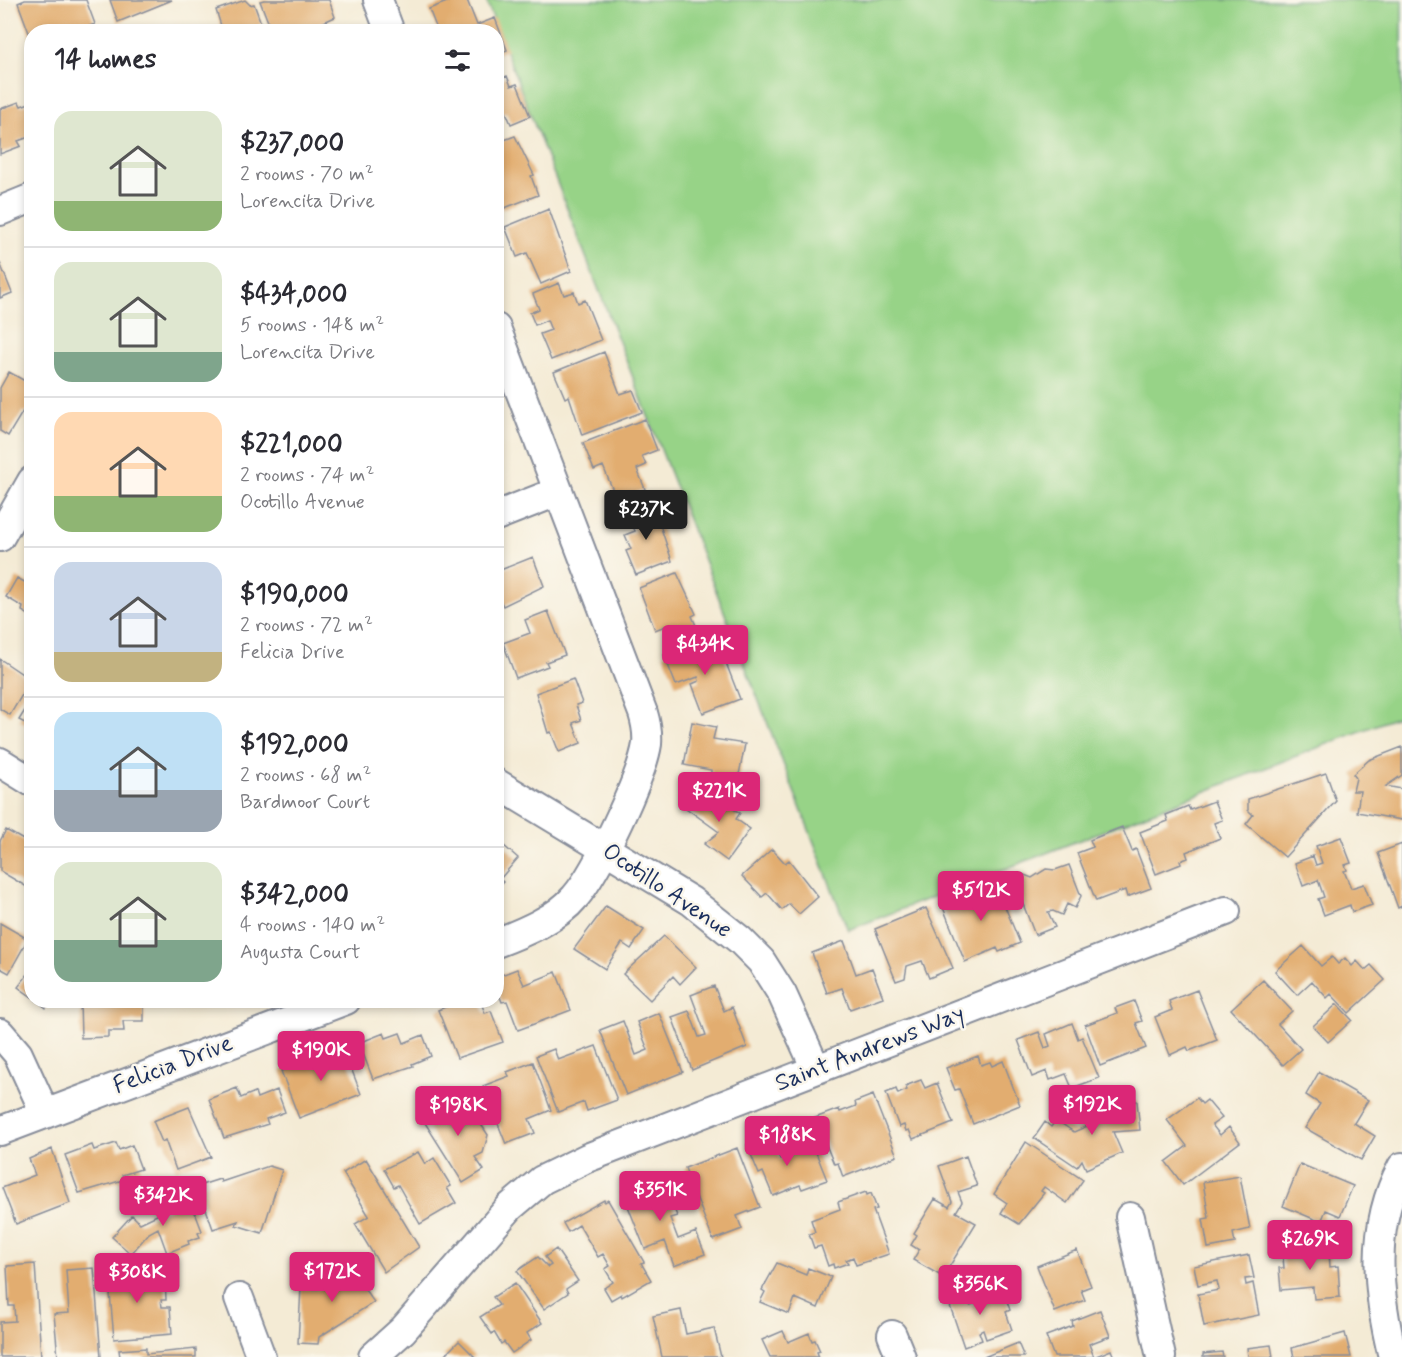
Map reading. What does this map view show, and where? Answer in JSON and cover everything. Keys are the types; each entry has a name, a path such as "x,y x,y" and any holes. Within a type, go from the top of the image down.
{"street":[{"path":"378,0 387,24"},
{"path":"0,211 24,201"},
{"path":"504,350 646,724 647,744 633,788 604,848 576,897 556,914 504,939"},
{"path":"504,513 557,492"},
{"path":"0,537 21,495"},
{"path":"0,762 24,777"},
{"name":"Ocotillo Avenue","path":"504,788 691,902 740,940 761,961 782,994 816,1069"},
{"name":"Saint Andrews Way","path":"374,1357 403,1330 510,1207 542,1180 587,1158 1226,911"},
{"name":"Felicia Drive","path":"0,1131 319,1008"},
{"path":"0,1033 18,1054 45,1113"},
{"path":"1393,1357 1379,1274 1380,1233 1389,1191 1402,1167"},
{"path":"1130,1217 1161,1357"},
{"path":"239,1298 261,1357"}],"green space":[{"path":"486,0 1402,0 1402,715 848,930 504,46 504,24 495,24"}],"building":[{"path":"25,0 86,0 95,24 26,24 18,3"},
{"path":"110,0 172,0 118,22"},
{"path":"245,0 250,5 254,4 261,24 220,24 216,10"},
{"path":"329,0 335,17 320,24 269,24 260,1"},
{"path":"452,0 467,0 477,24 435,24 429,9"},
{"path":"495,18 497,24 480,24"},
{"path":"507,76 511,86 517,84 530,116 511,124 506,112 504,113 504,77"},
{"path":"19,102 21,106 24,105 24,139 18,141 21,146 0,154 0,109"},
{"path":"515,136 534,175 531,176 538,195 504,208 504,140"},
{"path":"549,209 571,271 541,284 527,253 517,257 505,227"},
{"path":"0,263 12,293 0,298"},
{"path":"559,283 564,295 574,292 578,303 585,300 601,340 551,360 540,334 551,330 547,320 535,325 530,313 539,309 533,294"},
{"path":"604,352 620,394 633,390 642,412 582,435 569,396 565,398 554,372"},
{"path":"9,372 24,380 24,412 8,436 0,431 0,388"},
{"path":"645,419 657,450 642,456 646,465 637,469 645,489 617,500 603,466 594,470 583,443"},
{"path":"648,503 656,523 659,522 672,561 636,575 626,551 631,549 625,535 635,531 627,512"},
{"path":"533,557 544,586 504,606 504,569"},
{"path":"677,573 696,614 692,616 700,635 672,646 665,626 655,630 639,588"},
{"path":"17,578 24,582 24,612 23,607 6,597"},
{"path":"548,611 565,655 546,662 548,666 516,678 504,643 530,633 525,620"},
{"path":"719,645 740,699 703,713 692,684 699,681 698,677 676,685 664,655 686,647 690,656"},
{"path":"0,659 24,675 24,692 10,715 0,709"},
{"path":"573,679 582,703 576,705 581,720 573,723 581,743 559,752 551,732 548,733 536,693"},
{"path":"24,712 24,723 19,720"},
{"path":"692,722 716,727 713,739 745,744 738,780 711,775 711,770 684,765"},
{"path":"1402,747 1402,775 1386,786 1402,789 1402,820 1357,812 1360,791 1353,791 1356,778 1353,774 1369,760"},
{"path":"1326,773 1336,801 1285,857 1246,824 1253,815 1248,810 1248,799"},
{"path":"700,789 740,813 736,819 750,829 727,861 704,844 719,832 686,808"},
{"path":"1214,801 1222,820 1214,823 1220,838 1186,852 1188,858 1180,861 1181,864 1156,874 1140,832 1168,821 1166,815 1188,806 1190,810"},
{"path":"1122,827 1132,851 1136,849 1151,888 1127,897 1125,890 1096,901 1077,853 1093,847 1090,840"},
{"path":"6,830 24,840 24,885 0,871 0,841"},
{"path":"1341,837 1351,863 1345,865 1347,870 1344,871 1351,888 1364,884 1372,905 1352,912 1350,905 1324,915 1318,899 1324,897 1318,880 1303,886 1295,863 1313,856 1316,865 1322,863 1316,846"},
{"path":"1402,844 1402,906 1398,908 1378,853"},
{"path":"504,846 518,858 504,874"},
{"path":"772,849 785,863 789,860 818,897 799,914 789,904 782,910 767,893 762,897 742,876"},
{"path":"1069,865 1081,896 1075,908 1067,904 1062,915 1053,911 1048,912 1055,927 1035,935 1018,891 1022,874 1032,878 1046,869 1055,870"},
{"path":"994,880 1020,943 999,952 997,948 965,962 942,905 975,892 974,889"},
{"path":"606,906 644,930 631,949 622,943 605,969 574,949"},
{"path":"926,908 953,968 929,978 922,961 907,966 905,978 896,981 875,929"},
{"path":"0,923 24,937 24,946 9,973 0,968"},
{"path":"664,936 696,967 680,984 673,976 650,1000 623,974"},
{"path":"844,941 856,974 872,968 883,997 850,1009 842,988 827,993 812,953"},
{"path":"1303,946 1321,966 1332,957 1338,964 1345,958 1352,966 1357,961 1365,970 1371,965 1385,980 1349,1013 1331,994 1327,998 1312,981 1297,995 1275,971"},
{"path":"517,969 524,985 556,972 571,1010 518,1030 507,1001 504,1002 504,974"},
{"path":"24,979 24,991 18,987"},
{"path":"1263,980 1292,1011 1278,1024 1301,1049 1283,1065 1231,1009"},
{"path":"714,986 724,1011 732,1007 747,1047 692,1070 672,1017 689,1011 699,1037 706,1035 691,995"},
{"path":"1197,990 1217,1040 1189,1051 1187,1047 1170,1055 1155,1017 1172,1010 1169,1001"},
{"path":"1134,1001 1142,1021 1136,1023 1146,1048 1100,1066 1085,1025 1117,1013 1115,1008"},
{"path":"1337,1004 1352,1020 1328,1042 1313,1026"},
{"path":"80,1008 144,1008 144,1021 123,1021 124,1031 108,1031 108,1037 81,1038"},
{"path":"483,1008 485,1013 491,1011 503,1042 457,1058 438,1010"},
{"path":"659,1013 683,1072 626,1095 600,1030 623,1021 636,1055 648,1050 637,1022"},
{"path":"1072,1023 1078,1039 1082,1037 1099,1078 1072,1088 1066,1074 1050,1080 1047,1071 1032,1077 1018,1040 1039,1032 1045,1048 1050,1046 1046,1034"},
{"path":"384,1033 386,1038 400,1033 404,1043 423,1035 431,1056 412,1064 413,1066 373,1079 359,1043"},
{"path":"596,1046 617,1100 587,1111 584,1102 558,1112 536,1056 554,1049 558,1060"},
{"path":"343,1047 361,1094 299,1118 281,1071"},
{"path":"978,1056 981,1065 990,1062 992,1066 1003,1061 1020,1105 973,1124 959,1089 955,1090 946,1068"},
{"path":"533,1062 551,1110 529,1119 535,1133 506,1144 483,1086 509,1076 507,1072"},
{"path":"1319,1072 1368,1100 1354,1123 1375,1136 1361,1160 1305,1128 1320,1104 1306,1095"},
{"path":"921,1080 925,1088 937,1083 953,1123 913,1139 904,1125 899,1127 886,1093 896,1089 898,1094 907,1090 905,1086"},
{"path":"237,1088 241,1098 255,1092 257,1098 277,1090 285,1112 266,1119 268,1124 224,1138 209,1099"},
{"path":"873,1095 897,1156 843,1177 838,1163 834,1164 815,1118 839,1109 840,1112 856,1106 855,1102"},
{"path":"1197,1098 1202,1104 1207,1100 1222,1118 1212,1125 1220,1135 1229,1127 1240,1142 1183,1185 1166,1162 1187,1146 1167,1120"},
{"path":"443,1099 452,1113 467,1103 488,1135 483,1153 475,1157 484,1170 463,1183 420,1115"},
{"path":"1137,1101 1140,1130 1113,1132 1122,1153 1086,1169 1082,1160 1077,1167 1034,1138 1045,1122 1051,1127 1056,1120 1074,1132 1106,1118 1105,1103"},
{"path":"189,1107 211,1157 176,1170 165,1140 162,1142 153,1121"},
{"path":"771,1136 780,1159 813,1145 827,1180 802,1189 800,1185 773,1196 763,1172 759,1174 747,1145"},
{"path":"1026,1142 1083,1180 1067,1203 1044,1187 1041,1191 1044,1193 1019,1224 1001,1213 1007,1203 994,1194"},
{"path":"116,1143 119,1150 132,1145 141,1169 122,1175 123,1180 79,1193 65,1155 92,1145 94,1150"},
{"path":"737,1148 760,1207 737,1216 742,1229 713,1240 685,1168"},
{"path":"52,1149 70,1203 16,1224 2,1188 35,1175 29,1159"},
{"path":"418,1152 425,1164 434,1158 451,1186 447,1188 456,1203 420,1224 398,1185 394,1187 384,1169"},
{"path":"966,1156 977,1186 958,1192 962,1202 956,1212 976,1223 943,1277 913,1260 919,1250 911,1245 917,1235 914,1233 935,1199 949,1207 952,1202 939,1166"},
{"path":"366,1159 419,1247 384,1272 355,1224 369,1216 343,1173"},
{"path":"1300,1164 1353,1186 1340,1216 1326,1210 1321,1222 1283,1206"},
{"path":"269,1166 282,1170 262,1233 236,1225 238,1221 213,1229 198,1186 220,1179 221,1182"},
{"path":"1240,1176 1250,1229 1233,1233 1235,1243 1208,1248 1203,1219 1209,1218 1203,1182"},
{"path":"663,1180 677,1216 670,1218 678,1239 696,1232 705,1254 674,1266 665,1241 645,1249 622,1191 641,1184 643,1188"},
{"path":"866,1192 867,1195 871,1193 877,1209 873,1210 889,1254 856,1265 853,1257 846,1260 848,1263 834,1268 833,1264 828,1266 821,1246 814,1248 809,1234 815,1232 811,1220 840,1209 838,1202"},
{"path":"188,1194 202,1231 198,1233 200,1237 188,1241 189,1244 167,1253 158,1228 149,1233 131,1254 112,1237 132,1215 140,1223 172,1208 169,1202"},
{"path":"604,1200 605,1202 608,1200 644,1262 641,1263 651,1280 622,1297 621,1294 611,1300 604,1288 613,1282 605,1269 610,1266 603,1254 598,1257 579,1225 568,1232 563,1223"},
{"path":"1324,1244 1325,1252 1329,1251 1330,1267 1338,1266 1340,1297 1314,1299 1313,1287 1281,1290 1279,1268 1284,1268 1282,1247"},
{"path":"556,1249 578,1281 566,1289 568,1293 544,1309 517,1271 538,1257 548,1267 551,1265 545,1257"},
{"path":"1077,1250 1091,1286 1081,1290 1085,1300 1055,1312 1037,1266"},
{"path":"1249,1255 1254,1278 1245,1279 1246,1285 1253,1283 1259,1315 1204,1326 1198,1294 1219,1290 1217,1281 1198,1285 1194,1266"},
{"path":"351,1258 364,1276 359,1282 374,1302 319,1337 318,1344 298,1343 301,1288 319,1289 333,1278 330,1273"},
{"path":"777,1263 806,1275 808,1268 831,1277 818,1308 795,1298 789,1314 760,1302 765,1292 762,1290"},
{"path":"35,1264 41,1357 0,1357 0,1322 15,1321 14,1306 9,1306 7,1266"},
{"path":"140,1267 141,1280 165,1278 166,1300 161,1300 162,1307 170,1307 172,1334 114,1339 110,1293 105,1293 104,1270"},
{"path":"94,1268 101,1357 58,1357 54,1314 69,1313 66,1270"},
{"path":"515,1283 542,1323 527,1333 531,1340 512,1353 504,1342 501,1344 494,1332 492,1334 480,1317 499,1305 493,1297"},
{"path":"1002,1287 1010,1310 1006,1312 1012,1330 986,1339 983,1330 979,1332 982,1340 964,1347 946,1294 964,1288 970,1305 990,1298 988,1292"},
{"path":"681,1310 686,1334 714,1328 721,1357 662,1357 653,1316"},
{"path":"1100,1310 1110,1336 1089,1344 1094,1357 1054,1357 1046,1336 1073,1326 1072,1321"},
{"path":"783,1331 788,1342 809,1333 820,1351 817,1352 819,1357 770,1357 762,1340"},
{"path":"1345,1333 1351,1357 1294,1357 1292,1348"},
{"path":"459,1341 475,1357 443,1357"},
{"path":"1018,1343 1024,1357 984,1357"},
{"path":"1271,1345 1273,1357 1248,1357 1247,1348"},
{"path":"146,1348 146,1354 196,1349 196,1357 120,1357 119,1350"},
{"path":"1111,1350 1114,1357 1094,1357"},
{"path":"1222,1352 1223,1357 1203,1357 1203,1354"}]}
